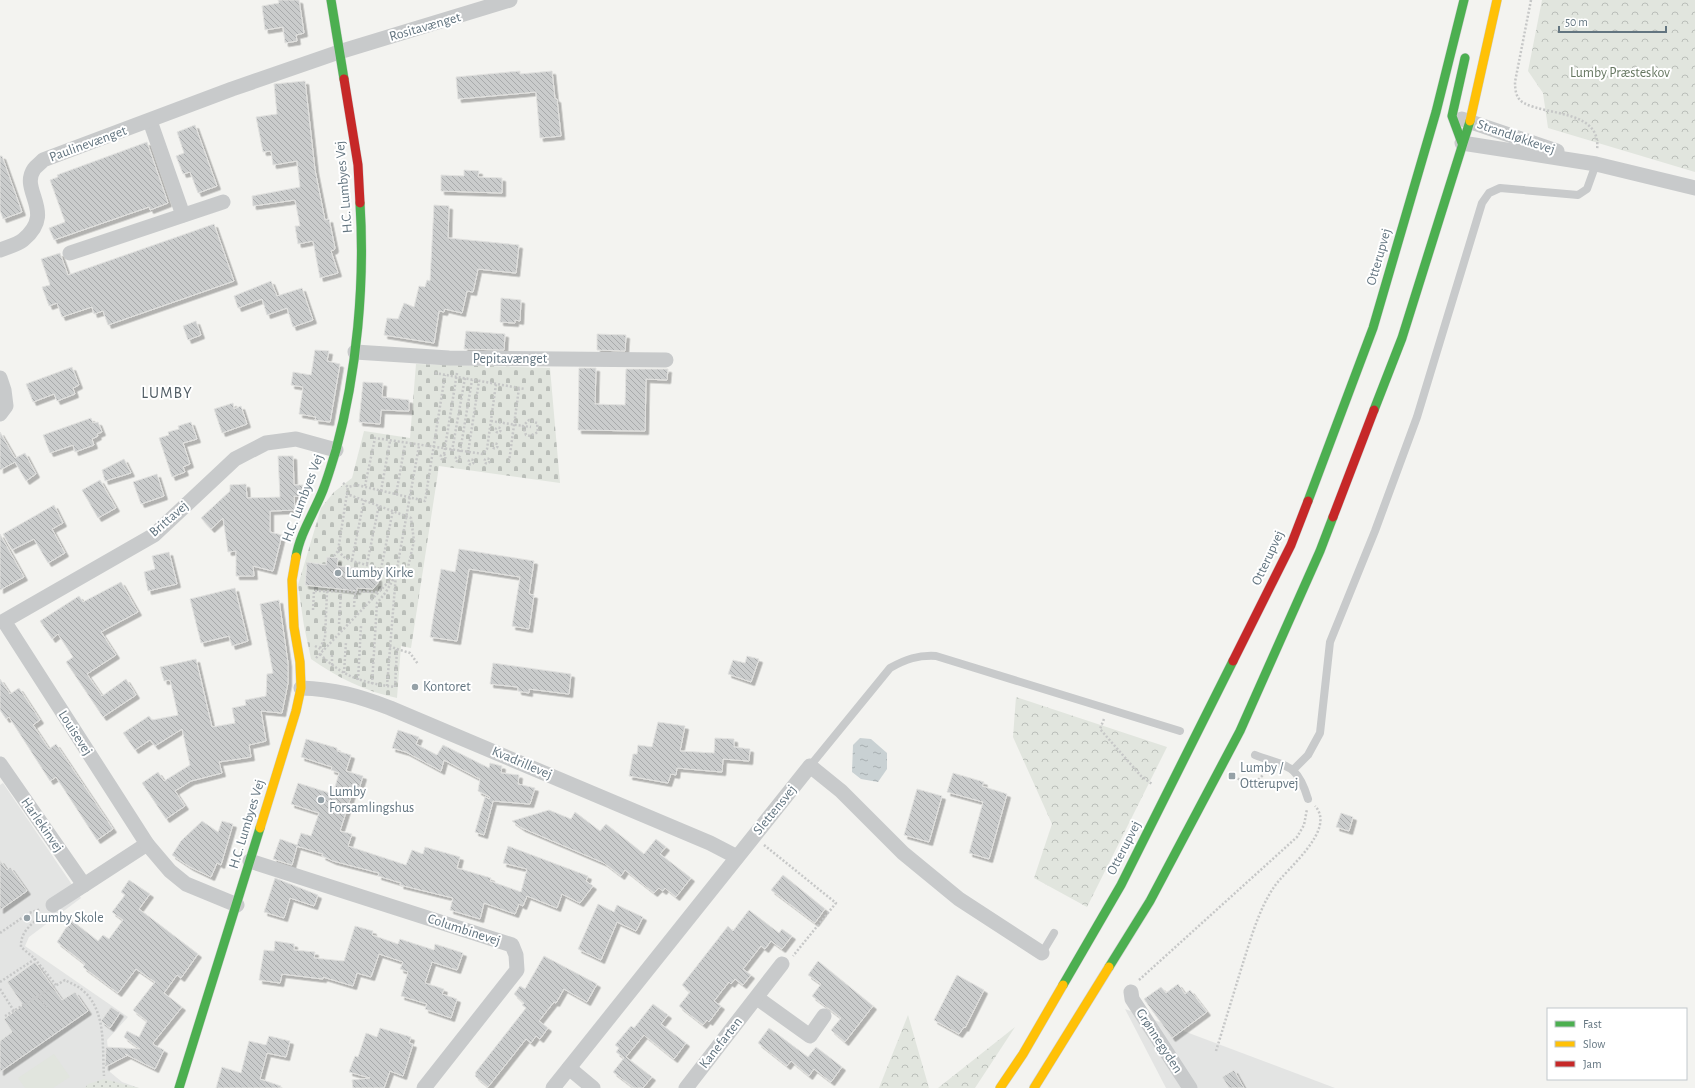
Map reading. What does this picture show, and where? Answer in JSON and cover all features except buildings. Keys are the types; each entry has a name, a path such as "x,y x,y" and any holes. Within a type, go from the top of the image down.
{"main road":[{"name":"H.C. Lumbyes Vej","path":"179,1088 296,711 301,688 300,662 294,627 292,603 296,555 302,534 322,490 336,450 347,402 355,352 363,245 361,195 355,144 331,0"},
{"name":"Otterupvej","path":"1000,1088 1023,1054 1122,885 1291,545 1373,328 1436,112 1464,0"},
{"path":"1034,1088 1150,901 1240,732 1320,551 1402,338 1470,121 1497,0"},
{"path":"1462,143 1452,116 1467,48"}],"street":[{"name":"Rositavænget","path":"339,52 510,0"},
{"name":"Paulinevænget","path":"0,250 22,241 35,228 39,214 30,186 34,170 43,160 232,89 339,52"},
{"name":"Strandløkkevej","path":"1436,112 1470,121 1596,164"},
{"path":"150,121 183,215"},
{"name":"Strandløkkevej","path":"1462,143 1596,164 1695,188"},
{"path":"70,253 223,202"},
{"name":"Pepitavænget","path":"355,352 449,358 666,360"},
{"path":"0,378 4,390 6,406 0,414"},
{"name":"Brittavej","path":"4,621 154,535 235,459 266,443 296,439 336,450"},
{"name":"Louisevej","path":"4,621 147,844"},
{"name":"Kvadrillevej","path":"301,688 323,688 344,692 390,708 710,843 737,857"},
{"name":"Harlekinvej","path":"0,764 84,885"},
{"path":"810,766 841,791 903,853 953,894 1042,953"},
{"name":"Slettensvej","path":"553,1088 810,766"},
{"path":"53,905 147,844 170,871 186,884 237,905"},
{"name":"Columbinevej","path":"250,861 512,946 516,954 517,970 424,1088"},
{"name":"Kanefarten","path":"686,1088 782,964"},
{"name":"Grønnegyden","path":"1131,992 1132,999 1190,1088"},
{"path":"757,998 810,1036 824,1016"},
{"path":"569,1068 592,1088"}],"lane":[{"path":"1294,769 1308,755 1320,733 1330,642 1375,531 1417,418 1482,203 1489,193 1500,188 1578,195 1587,189 1596,164"},
{"path":"810,766 890,668 906,659 922,655 936,656 1180,730"},
{"path":"1255,755 1294,769 1303,782 1308,799"},
{"path":"1042,953 1054,933"}],"path":[{"path":"1532,0 1515,82 1515,92 1523,103 1578,119 1593,129 1598,146 1596,164"},
{"path":"431,372 525,389"},
{"path":"334,556 338,551 348,487 357,485 365,486 396,495 425,501 445,375"},
{"path":"444,454 456,377"},
{"path":"452,451 465,378"},
{"path":"458,457 472,380"},
{"path":"471,459 470,454 479,381"},
{"path":"486,459 484,454 487,444 496,384"},
{"path":"509,462 519,388"},
{"path":"435,402 441,402"},
{"path":"435,407 440,408"},
{"path":"529,420 533,420 537,423 538,432 534,435 526,435 522,426 529,420"},
{"path":"490,421 531,427"},
{"path":"489,429 495,430"},
{"path":"365,486 375,438 470,454 484,454"},
{"path":"381,491 390,441"},
{"path":"396,495 405,444"},
{"path":"487,444 493,445"},
{"path":"386,686 396,574 419,446"},
{"path":"338,551 344,557 352,561 406,576 414,541 412,521 407,516 347,494"},
{"path":"352,561 364,500"},
{"path":"367,564 379,505"},
{"path":"381,570 393,510"},
{"path":"300,662 312,661 320,654 377,592 396,574"},
{"path":"372,684 377,603 386,592 396,574"},
{"path":"312,614 314,591 377,592"},
{"path":"320,648 325,638 327,592"},
{"path":"340,624 341,592"},
{"path":"354,592 354,607"},
{"path":"358,680 361,626"},
{"path":"312,641 314,645 324,650"},
{"path":"344,674 346,642"},
{"path":"389,646 410,653 418,664"},
{"path":"320,654 344,674 372,684 395,687 397,649"},
{"path":"332,655 332,665"},
{"path":"1108,709 1100,729 1141,776 1159,787"},
{"path":"1232,776 1253,785 1262,776 1270,760"},
{"path":"1131,992 1134,986 1297,837 1304,824 1308,799"},
{"path":"1216,1051 1256,924 1273,887 1316,838 1321,822 1318,809 1308,799"},
{"path":"754,836 836,903 786,965 782,964"},
{"path":"0,933 29,913 53,905"},
{"path":"53,905 23,933 20,940 21,947 35,959 56,985"},
{"path":"0,982 35,959"},
{"path":"5,1016 64,980 81,989 96,1008 102,1034 104,1076"},
{"path":"0,989 14,1011"},
{"path":"38,996 47,1009"}],"shaded area":[{"name":"Lumby Skole","path":"3,783 81,898 29,937 25,946 128,1017 107,1040 110,1072 122,1082 139,1088 0,1088 0,785"},
{"path":"1125,1009 1335,1088 1166,1088"}],"green space":[{"name":"Lumby Præsteskov","path":"1542,0 1695,0 1695,172 1548,128 1543,93 1528,71"},
{"path":"416,364 550,368 560,483 439,466 411,648 401,646 397,698 363,688 331,672 311,659 298,585 321,508 334,492 352,478 364,431 410,438"},
{"path":"1016,697 1167,747 1087,907 1034,878 1052,824 1013,737"},
{"path":"908,1015 929,1088 879,1088"},
{"path":"1015,1027 975,1088 938,1088"},
{"path":"54,1054 70,1077 53,1088 25,1088 18,1078"},
{"path":"104,1079 139,1088 85,1088 88,1084"}],"water":[{"path":"860,738 871,739 887,753 887,769 878,782 861,779 852,772 853,745"}],"traffic: fast":[{"path":"331,0 344,79"},
{"path":"1308,501 1373,328 1436,112 1464,0"},
{"path":"1462,143 1452,116 1465,58"},
{"path":"1374,410 1402,338 1470,121"},
{"path":"296,557 304,531 323,490 330,470 336,450 349,390 358,327 360,296 360,203"},
{"path":"1109,967 1150,901 1240,731 1320,551 1333,517"},
{"path":"1063,985 1121,885 1233,661"},
{"path":"179,1088 260,828"}],"traffic: slow":[{"path":"1470,121 1497,0"},
{"path":"260,828 296,711 301,688 300,662 294,627 292,580 296,557"},
{"path":"1034,1088 1109,967"},
{"path":"1000,1088 1023,1054 1063,985"}],"traffic: jam":[{"path":"344,79 358,165 360,203"},
{"path":"1333,517 1374,410"},
{"path":"1233,661 1291,545 1308,501"}],"place":[{"name":"Lumby Kirke","path":"338,573"},
{"name":"Kontoret","path":"415,687"},
{"name":"Lumby / Otterupvej","path":"1232,776"},
{"name":"Lumby Forsamlingshus","path":"321,800"},
{"name":"Lumby Skole","path":"27,918"}],"district":[{"name":"LUMBY","path":"167,393"}]}
